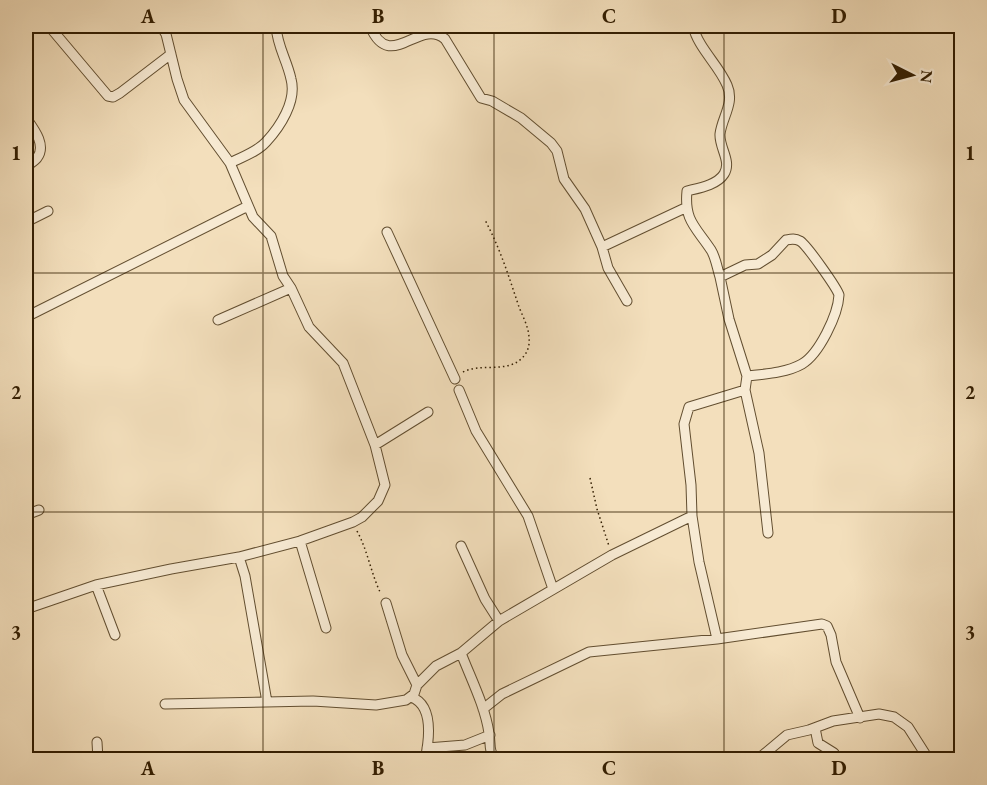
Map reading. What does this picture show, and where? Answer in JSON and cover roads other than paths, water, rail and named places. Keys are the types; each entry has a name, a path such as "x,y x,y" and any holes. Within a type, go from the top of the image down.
{"street":[{"path":"49,26 108,96 113,97 120,93 171,54"},
{"path":"26,609 96,585 239,557 300,541 362,517 378,501 386,485 375,445 343,363 309,327 283,276 271,236 254,217 230,163 184,100 166,34 161,26"},
{"path":"230,163 255,151 266,142 289,107 291,79 281,53 276,26"},
{"path":"370,26 374,36 381,44 389,46 437,33 445,39 481,98 492,101 521,118 551,143 557,151 564,179 585,209 602,247 608,268 627,301"},
{"path":"693,26 698,40 720,69 729,87 730,101 720,134 726,159 725,173 718,181 687,191 685,208 696,231 712,252 729,319 747,376 745,390 759,453 768,533"},
{"path":"26,118 36,132 40,150 38,158 26,167"},
{"path":"26,317 248,206"},
{"path":"602,247 685,208"},
{"path":"26,222 48,211"},
{"path":"387,232 455,379"},
{"path":"720,277 745,265 758,264 772,255 786,240 796,239 810,250 839,295 833,320 817,347 803,364 770,374 747,376"},
{"path":"218,320 291,288"},
{"path":"459,390 476,430 528,516 553,589"},
{"path":"717,639 699,562 692,516 684,424 689,407 745,390"},
{"path":"375,445 428,412"},
{"path":"26,515 39,510"},
{"path":"411,697 417,685 435,666 461,653 499,621 612,555 692,516"},
{"path":"300,541 326,628"},
{"path":"460,546 485,599 499,621"},
{"path":"239,557 245,576 267,702"},
{"path":"96,585 116,635"},
{"path":"386,603 402,654 417,685"},
{"path":"483,709 502,694 589,652 717,639 822,624 827,626 831,635 835,657 845,686 860,718"},
{"path":"461,653 483,709 490,735 490,750 496,759"},
{"path":"165,704 342,701 376,705 395,703 411,697 419,700 428,722 427,748 424,759"},
{"path":"757,759 787,735 833,721 887,714 908,727 929,759"},
{"path":"815,728 818,743 834,753 834,759"},
{"path":"427,748 465,744 490,735"},
{"path":"97,742 98,759"}]}
